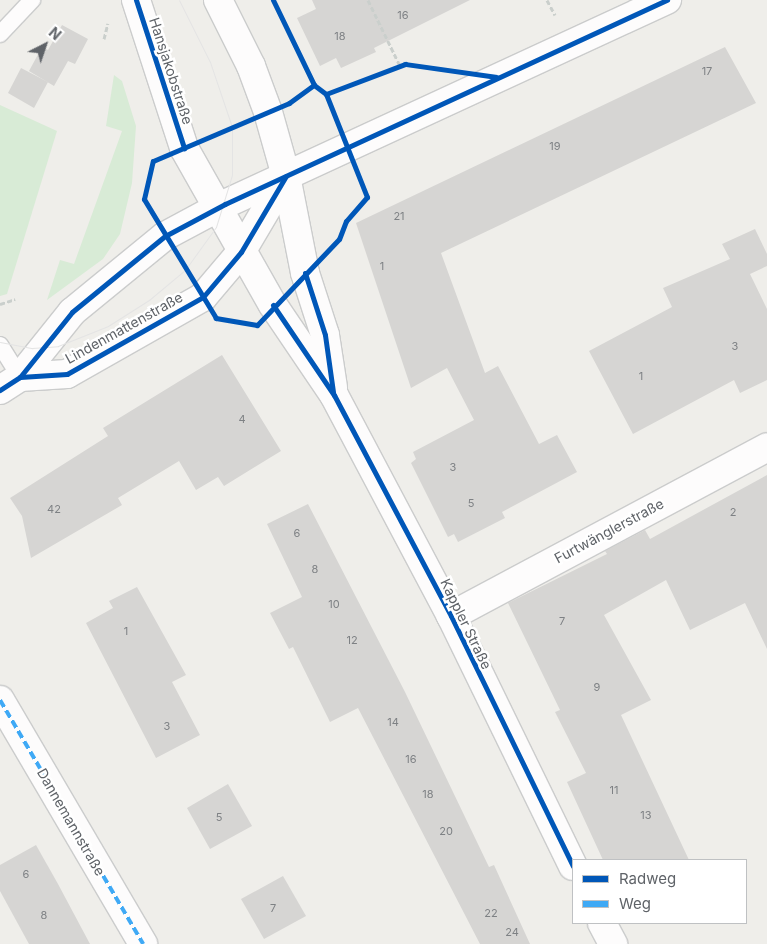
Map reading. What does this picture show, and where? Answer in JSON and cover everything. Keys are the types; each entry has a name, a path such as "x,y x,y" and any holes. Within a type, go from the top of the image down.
{"street":[{"name":"Hansjakobstraße","path":"136,0 184,148 241,252"},
{"path":"218,0 252,66 286,176 667,0"},
{"name":"Lindenmattenstraße","path":"10,384 72,312 165,236 217,208 286,176"},
{"name":"Lindenmattenstraße","path":"10,384 67,374 202,297 241,252 286,176"},
{"name":"Kappler Straße","path":"286,176 305,273 325,335 334,395"},
{"name":"Kappler Straße","path":"241,252 334,395 451,616 572,864"},
{"name":"Furtwänglerstraße","path":"451,616 767,446"},
{"name":"Dannemannstraße","path":"0,700 143,944"},
{"path":"603,924 613,944"}],"lane":[{"path":"0,34 32,0"},
{"path":"0,345 10,384"}],"path":[{"path":"368,0 400,66"},
{"path":"0,304 15,299"}],"green space":[{"path":"114,75 122,81 136,126 132,183 120,234 103,259 47,300 60,260 74,264 122,131 106,126"},
{"path":"0,105 57,131 7,294 0,296"}],"building":[{"path":"312,0 470,0 374,48 376,52 341,68 336,58 320,66 297,18 316,9"},
{"path":"62,25 88,39 75,64 68,61 54,86 29,71 42,47 48,50"},
{"path":"725,47 756,103 441,253 485,373 498,366 539,444 557,435 577,472 502,512 505,518 458,542 454,534 448,537 411,463 416,459 413,452 474,420 447,368 411,388 356,223"},
{"path":"21,68 48,82 34,108 8,93"},
{"path":"755,229 767,254 767,266 750,274 767,309 767,380 740,393 734,380 633,434 589,351 672,307 663,288 730,259 722,244"},
{"path":"222,355 281,451 224,486 218,477 196,490 179,461 118,498 122,505 31,558 22,516 10,498 108,436 103,428"},
{"path":"767,475 767,649 745,603 690,630 666,580 604,615 651,700 621,715 689,859 603,859 567,782 586,773 555,712 560,710 508,603 607,554 605,551 645,530 650,539"},
{"path":"308,504 405,692 489,867 494,865 530,944 480,944 358,708 330,722 293,647 289,649 270,613 302,597 267,524"},
{"path":"137,587 186,675 172,682 200,735 156,758 86,623 113,608 109,601"},
{"path":"228,784 252,826 210,849 187,808"},
{"path":"36,845 90,944 29,944 0,891 0,865"},
{"path":"283,876 306,916 264,939 241,899"}],"tram line":[{"path":"0,342 32,348 58,346 108,326 149,300 185,270 216,227 232,175 232,127 210,62 179,0"}],"marked path":[{"path":"0,700 143,944"}],"cycle path":[{"path":"136,0 184,148"},
{"path":"273,0 314,85 326,94 367,197 346,221 339,239 257,325 216,318 144,199 153,161 289,103 314,85"},
{"path":"0,390 20,377 72,312 165,236 225,204 667,0"},
{"path":"326,94 405,64 496,77"},
{"path":"20,377 67,374 203,297 241,252 286,176"},
{"path":"305,273 325,335 333,392"},
{"path":"273,305 334,395 451,616 572,864"}]}
